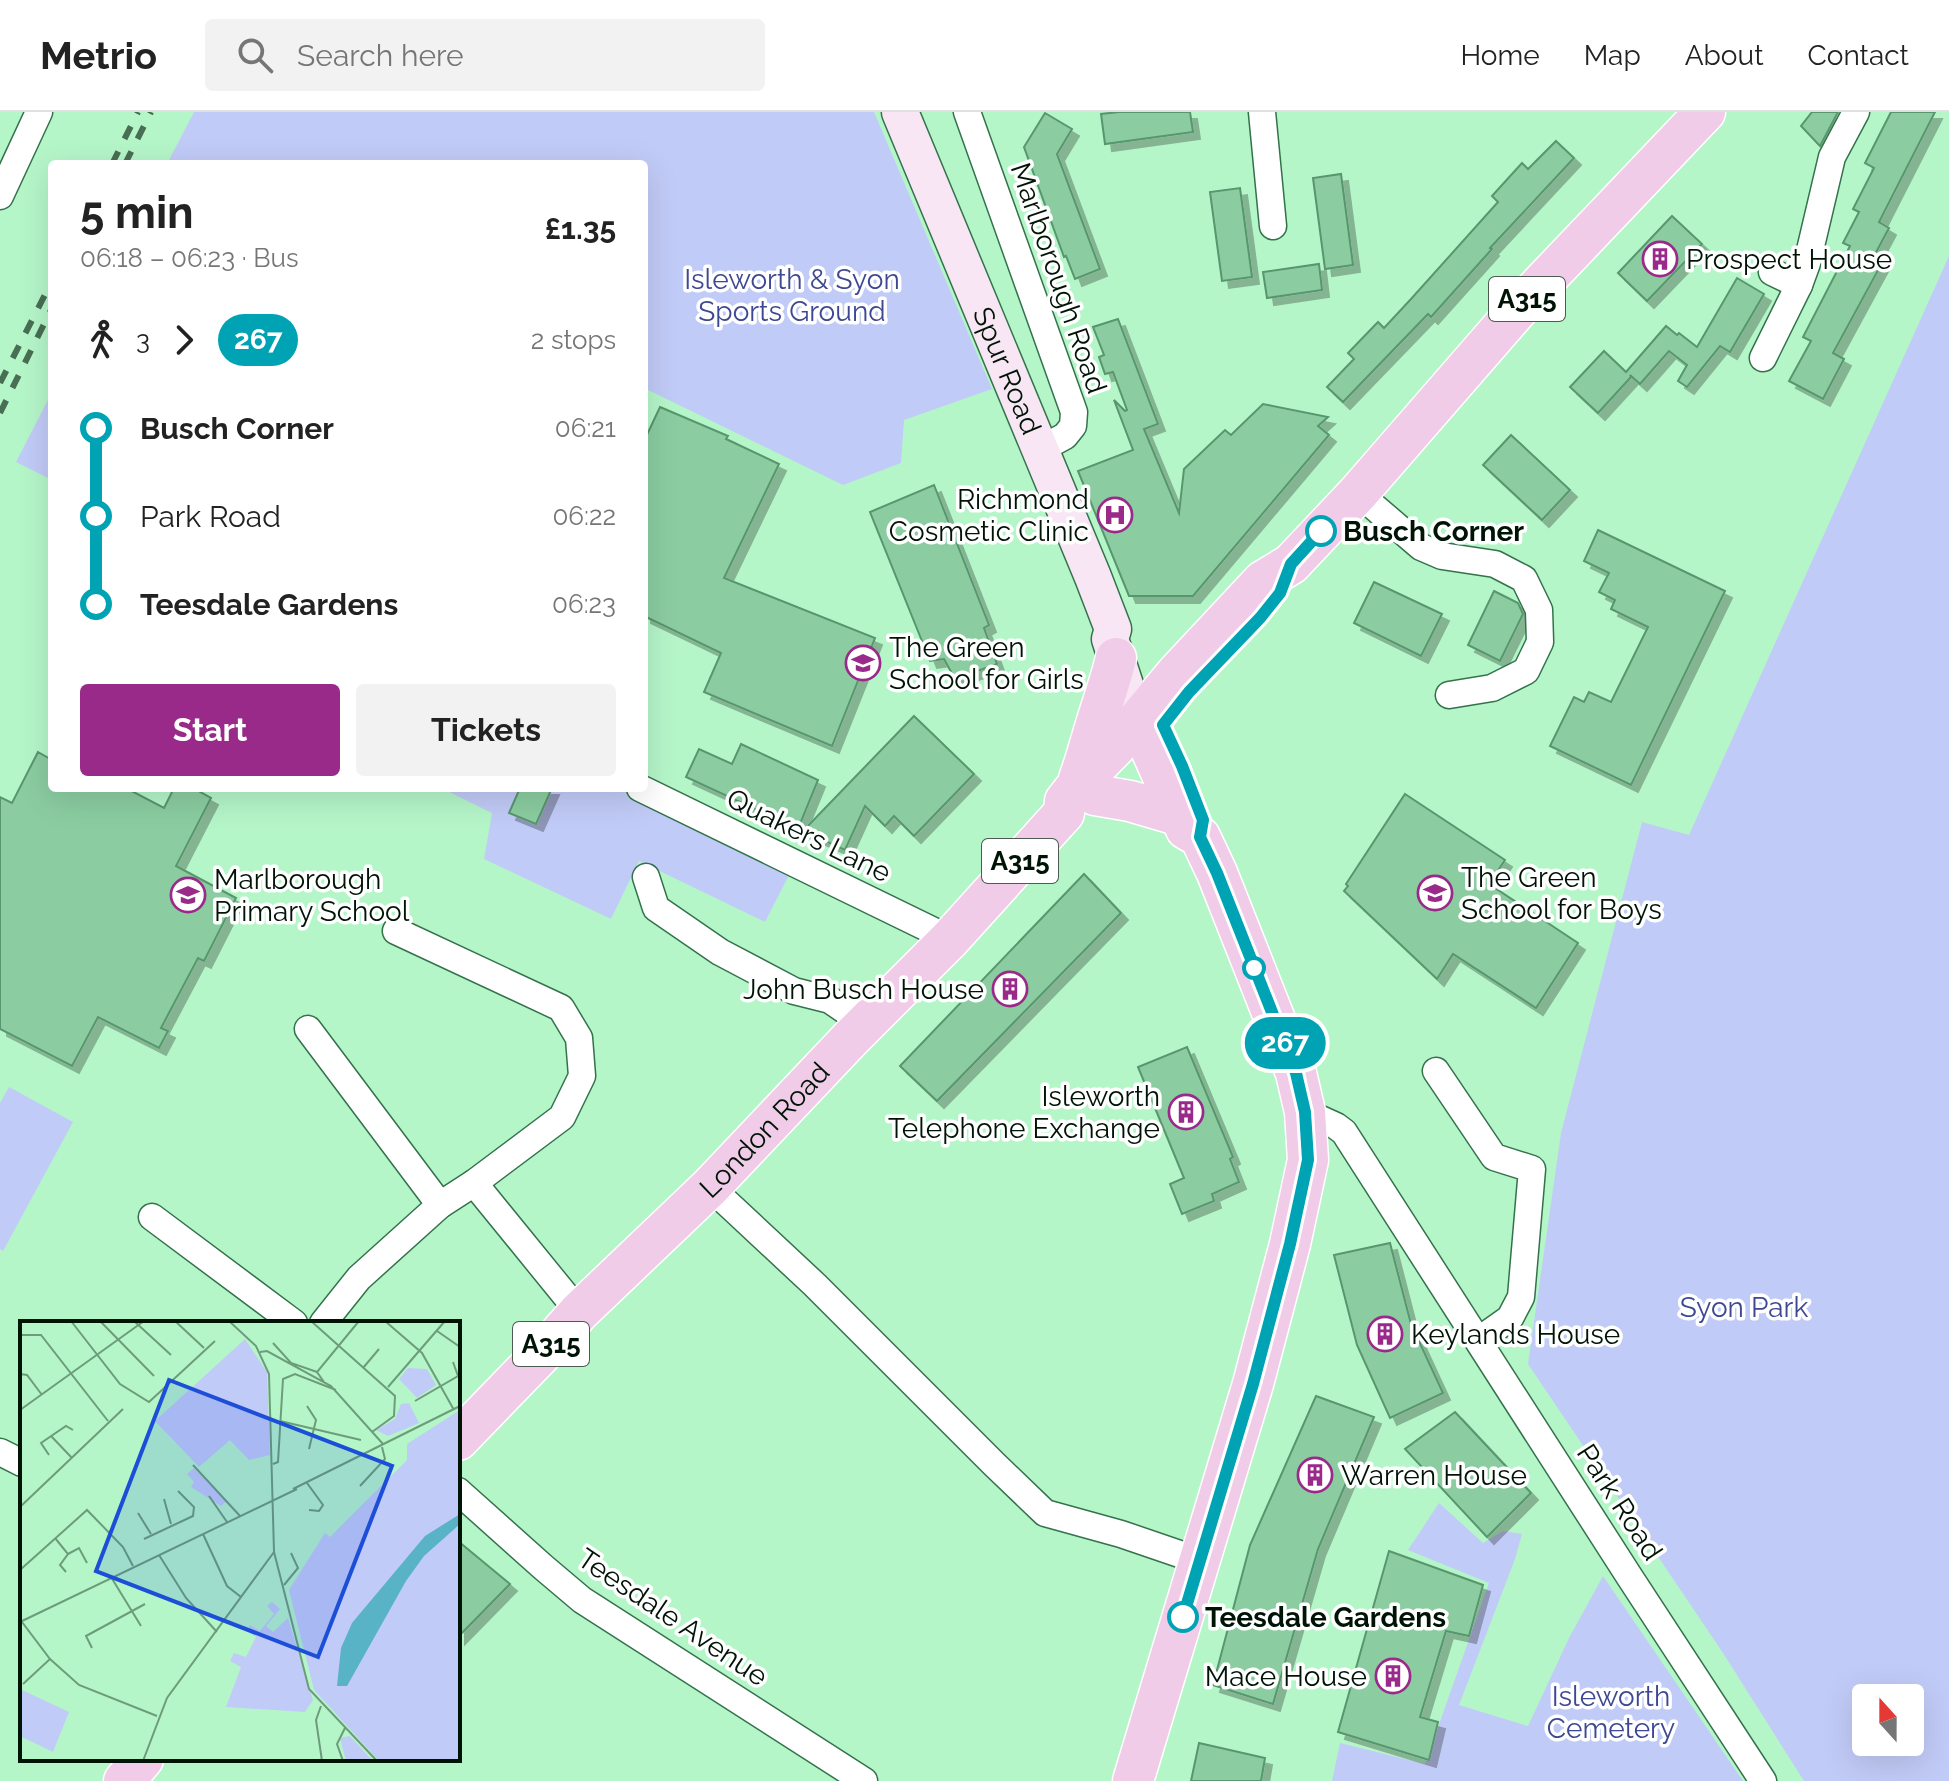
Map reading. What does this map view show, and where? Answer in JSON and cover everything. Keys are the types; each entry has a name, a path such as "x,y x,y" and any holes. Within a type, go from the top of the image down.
{"main road":[{"name":"Spur Road","path":"900,112 1093,577 1114,644 1151,722"},
{"name":"London Road","path":"460,1438 579,1312 710,1187 950,939 1079,798 1116,746 1151,722 1176,674 1263,581 1291,564 1358,493 1525,301 1699,115"},
{"path":"1114,644 1103,707 1094,730 1079,798 1149,806 1191,827"},
{"path":"1133,1781 1253,1384 1290,1244 1308,1160 1305,1112 1287,1047 1217,873 1191,827 1151,722"}],"street":[{"path":"0,196 39,112"},
{"name":"Marlborough Road","path":"967,112 1074,412 1073,426 1065,436 1039,450"},
{"path":"1262,112 1273,226"},
{"path":"1763,358 1799,285 1832,157 1856,112"},
{"path":"1772,272 1799,285"},
{"path":"1358,493 1421,547 1442,556 1495,564 1524,579 1539,610 1540,642 1526,671 1492,688 1449,695"},
{"name":"Quakers Lane","path":"648,792 950,939"},
{"path":"646,877 656,908 720,952 794,991 830,1000 865,1024"},
{"path":"325,1321 359,1278 440,1205 562,1117 582,1076 579,1038 561,1008 396,931"},
{"path":"308,1029 440,1205"},
{"path":"1436,1071 1494,1157 1532,1169 1521,1297 1510,1318 1479,1340"},
{"name":"Park Road","path":"1305,1112 1344,1132 1763,1781"},
{"path":"474,1183 579,1312"},
{"path":"710,1187 815,1285 1045,1513 1121,1534 1200,1561"},
{"path":"152,1217 291,1321"},
{"path":"0,1452 20,1462"},
{"name":"Teesdale Avenue","path":"460,1493 582,1600 864,1781"}],"green space":[{"name":"Isleworth & Syon Sports Ground","path":"194,112 874,112 992,389 904,420 901,463 843,485 648,390 648,160 169,160"},
{"name":"Syon Park","path":"1949,256 1949,1781 1804,1781 1723,1653 1528,1364 1561,1133 1642,822 1689,835"},
{"path":"48,400 48,478 16,462"},
{"path":"449,792 627,792 791,871 765,922 639,861 611,919 484,859 492,813"},
{"path":"9,1087 73,1122 3,1251 0,1249 0,1103"},
{"name":"Isleworth Cemetery","path":"1439,1503 1483,1543 1503,1531 1522,1534 1459,1705 1528,1726 1569,1638 1603,1576 1743,1781 1332,1781 1340,1743 1425,1764 1489,1583 1408,1550"}],"building":[{"path":"1190,112 1193,132 1105,144 1101,114"},
{"path":"1812,112 1838,112 1820,146 1801,126"},
{"path":"1891,112 1935,112 1879,222 1889,228 1873,258 1882,263 1833,353 1844,359 1823,399 1789,381 1811,341 1803,337 1850,246 1843,243 1859,212 1853,209 1874,168 1865,163"},
{"path":"1045,113 1072,129 1057,154 1100,269 1075,279 1024,147"},
{"path":"1556,141 1574,158 1431,317 1428,314 1343,402 1327,387 1354,359 1348,353 1378,322 1384,328 1411,299 1498,202 1492,196 1522,163 1528,169"},
{"path":"1341,174 1353,265 1325,269 1313,178"},
{"path":"1240,188 1252,277 1222,281 1210,192"},
{"name":"Prospect House","path":"1672,216 1702,244 1647,301 1618,273"},
{"path":"1319,264 1322,290 1267,298 1263,272"},
{"path":"1737,278 1764,294 1730,352 1720,346 1687,387 1678,381 1687,365 1669,351 1640,384 1630,375 1598,413 1570,387 1604,351 1626,372 1666,326 1697,347"},
{"path":"1118,319 1158,424 1144,429 1179,513 1184,469 1225,430 1231,435 1263,404 1328,417 1318,426 1329,435 1193,596 1129,596 1078,471 1133,450 1114,400 1127,410 1113,372 1105,374 1099,357 1104,355 1093,327"},
{"path":"660,407 728,436 726,439 779,464 724,578 875,638 832,746 704,692 721,653 648,618 648,432"},
{"path":"1511,435 1570,490 1542,520 1483,465"},
{"path":"934,485 989,625 984,628 997,664 955,679 944,659 930,661 870,512"},
{"path":"1598,530 1725,591 1631,785 1550,746 1574,697 1584,702 1589,692 1611,702 1648,627 1611,609 1615,600 1599,592 1609,573 1584,561"},
{"path":"1374,582 1442,614 1421,656 1354,623"},
{"path":"1494,591 1518,603 1523,614 1500,661 1468,645"},
{"path":"914,716 974,774 914,836 894,816 885,826 865,806 845,850 803,831"},
{"path":"741,744 818,780 798,829 686,777 699,749 732,764"},
{"path":"38,752 48,758 48,792 134,792 164,808 172,792 200,792 211,798 176,866 236,898 204,961 198,958 161,1028 168,1031 159,1048 98,1017 72,1066 0,1029 0,797 12,803"},
{"path":"518,792 550,792 536,824 509,813"},
{"path":"1405,794 1505,860 1489,884 1578,943 1536,1008 1453,954 1437,979 1344,891"},
{"name":"John Busch House","path":"1084,874 1121,913 937,1101 900,1066"},
{"name":"Isleworth Telephone Exchange","path":"1187,1047 1233,1157 1230,1159 1239,1182 1212,1194 1214,1201 1182,1214 1170,1184 1184,1178 1138,1067"},
{"name":"Keylands House","path":"1390,1243 1411,1324 1443,1393 1390,1418 1357,1345 1334,1255"},
{"path":"1316,1396 1374,1417 1318,1549 1273,1704 1213,1685 1250,1545"},
{"path":"1455,1412 1531,1493 1487,1537 1405,1449"},
{"path":"460,1543 510,1584 460,1635"},
{"name":"Mace House","path":"1389,1551 1483,1585 1469,1636 1446,1631 1420,1717 1438,1722 1429,1760 1338,1732"},
{"path":"1199,1743 1265,1758 1261,1781 1191,1781"}],"railway":[{"path":"114,160 138,112"},
{"path":"127,160 151,112"},
{"path":"0,383 48,289"},
{"path":"0,413 48,316"}],"bus line":[{"name":"267","path":"1183,1617 1253,1384 1290,1244 1308,1160 1305,1112 1296,1073 1200,837 1203,820 1163,725 1189,692 1260,618 1280,593 1291,564 1321,531"}],"place":[{"name":"Prospect House","path":"1660,259"},
{"name":"Richmond Cosmetic Clinic","path":"1115,515"},
{"name":"Busch Corner","path":"1321,531"},
{"name":"The Green School for Girls","path":"863,663"},
{"name":"The Green School for Boys","path":"1435,893"},
{"name":"Marlborough Primary School","path":"188,895"},
{"name":"John Busch House","path":"1010,989"},
{"name":"Isleworth Telephone Exchange","path":"1186,1112"},
{"name":"Keylands House","path":"1385,1334"},
{"name":"Warren House","path":"1315,1475"},
{"name":"Teesdale Gardens","path":"1183,1617"},
{"name":"Mace House","path":"1393,1676"}]}
